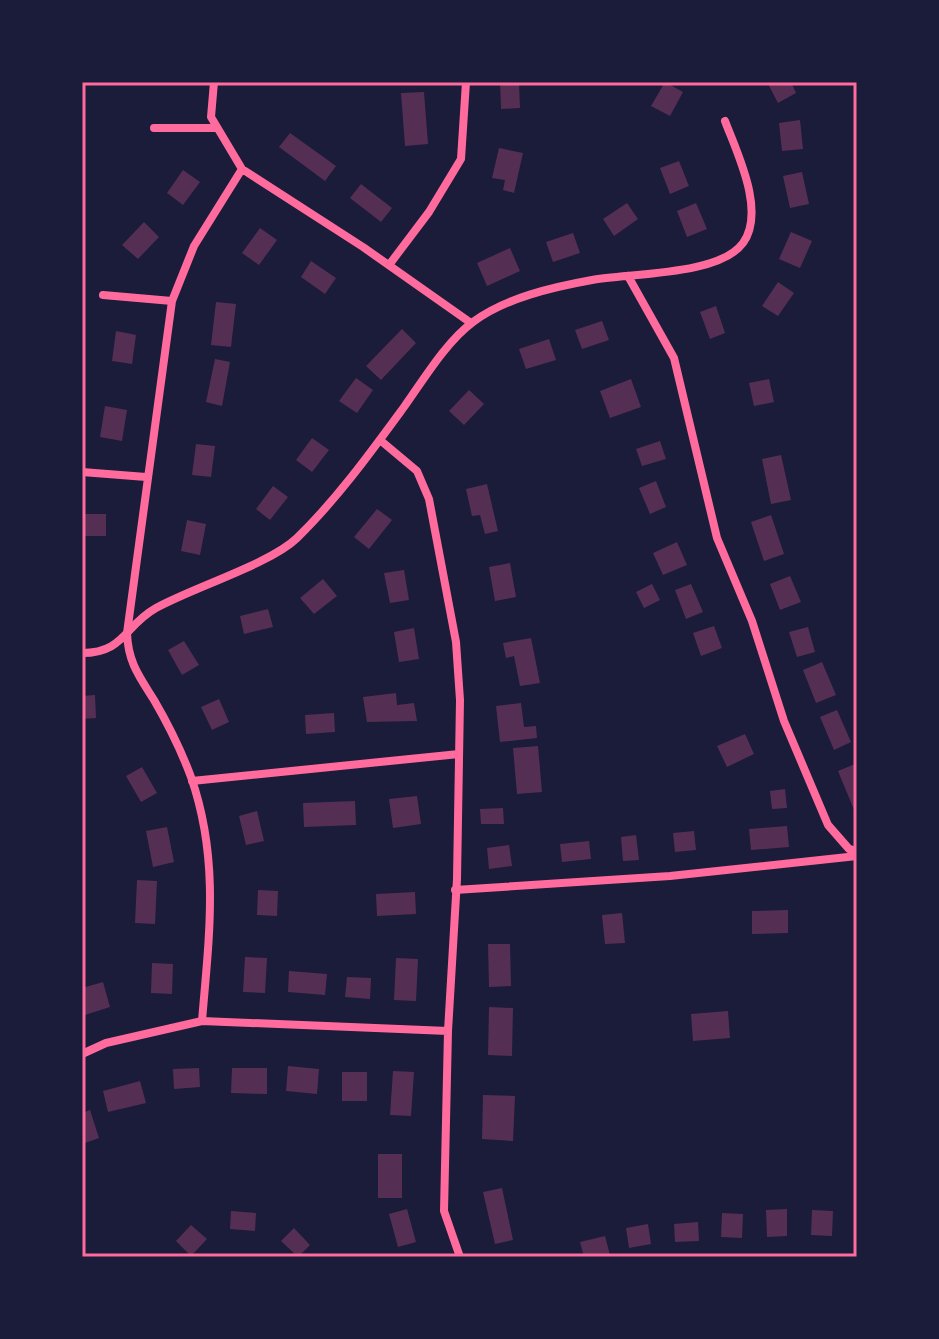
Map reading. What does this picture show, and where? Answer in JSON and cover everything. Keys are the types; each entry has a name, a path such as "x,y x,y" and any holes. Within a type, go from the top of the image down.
{"street":[{"path":"214,82 211,117 214,128 242,169 471,323"},
{"path":"389,265 429,212 461,159 466,82"},
{"path":"82,653 101,653 114,647 149,612 189,590 270,556 294,540 380,440 428,373 471,323 496,308 534,295 594,280 705,264 729,255 743,243 751,208 725,121"},
{"path":"154,128 214,128"},
{"path":"202,1021 213,886 192,781 177,743 136,674 128,654 127,633 142,544 146,477 172,301 194,246 242,169"},
{"path":"628,276 674,358 717,538 752,621 784,721 828,825 857,854"},
{"path":"103,295 172,301"},
{"path":"380,440 417,471 429,499 456,642 459,754 444,1211 460,1257"},
{"path":"82,472 146,477"},
{"path":"192,781 459,754"},
{"path":"455,890 670,876 857,854"},
{"path":"82,1054 106,1043 202,1021 448,1031"}],"building":[{"path":"500,82 519,82 520,108 501,109"},
{"path":"665,82 683,92 670,116 651,106"},
{"path":"767,82 791,82 796,93 778,103"},
{"path":"424,92 428,144 405,146 401,93"},
{"path":"800,120 803,149 782,151 779,123"},
{"path":"290,133 336,166 325,181 279,147"},
{"path":"499,148 523,153 514,193 503,190 505,180 492,178"},
{"path":"679,161 689,186 670,194 660,168"},
{"path":"183,170 200,182 183,205 167,193"},
{"path":"802,172 809,204 790,208 783,176"},
{"path":"361,184 392,208 381,222 350,198"},
{"path":"627,203 638,219 614,236 603,219"},
{"path":"696,203 707,229 687,237 677,211"},
{"path":"144,222 159,237 138,259 122,245"},
{"path":"260,228 277,240 259,265 242,253"},
{"path":"791,232 812,241 800,268 779,259"},
{"path":"573,233 580,253 553,262 546,242"},
{"path":"510,248 520,271 487,286 477,263"},
{"path":"311,261 336,278 325,294 301,277"},
{"path":"778,282 794,293 778,316 762,306"},
{"path":"216,302 236,304 231,347 211,345"},
{"path":"716,306 725,333 710,339 700,312"},
{"path":"602,321 609,340 582,349 575,330"},
{"path":"402,329 416,343 381,380 366,366"},
{"path":"116,331 136,335 132,364 112,361"},
{"path":"549,339 556,360 526,369 519,349"},
{"path":"215,359 230,362 222,406 206,402"},
{"path":"356,378 373,390 357,413 339,401"},
{"path":"631,379 641,407 610,418 600,391"},
{"path":"769,379 774,402 754,406 749,383"},
{"path":"469,390 484,404 464,425 449,411"},
{"path":"105,406 127,410 122,441 100,437"},
{"path":"312,438 329,450 312,472 296,460"},
{"path":"660,441 666,459 642,466 636,449"},
{"path":"196,444 215,446 211,477 192,475"},
{"path":"781,455 791,500 771,504 762,459"},
{"path":"656,481 666,507 650,514 639,488"},
{"path":"487,484 498,531 485,534 480,515 472,516 466,489"},
{"path":"273,486 288,497 270,520 256,509"},
{"path":"377,509 392,520 369,549 354,537"},
{"path":"82,514 106,514 106,536 82,536"},
{"path":"771,515 784,554 764,561 751,522"},
{"path":"187,520 206,524 200,555 181,551"},
{"path":"677,542 687,565 663,575 653,553"},
{"path":"510,563 516,597 495,601 489,567"},
{"path":"404,570 409,600 390,603 384,573"},
{"path":"790,576 801,602 780,610 770,584"},
{"path":"323,579 337,596 314,614 300,598"},
{"path":"652,584 660,600 644,608 636,592"},
{"path":"691,584 703,612 686,619 675,590"},
{"path":"268,609 273,627 244,634 240,616"},
{"path":"714,626 722,648 701,656 693,633"},
{"path":"808,627 815,652 797,657 789,632"},
{"path":"414,628 419,659 399,662 394,632"},
{"path":"531,638 540,683 520,686 514,656 506,658 503,643"},
{"path":"184,641 199,665 182,675 168,650"},
{"path":"822,662 836,695 816,703 803,670"},
{"path":"396,693 397,705 414,703 417,721 367,722 363,697"},
{"path":"95,695 96,718 82,719 82,696"},
{"path":"219,699 229,722 212,730 201,707"},
{"path":"521,703 524,727 536,726 537,738 500,742 496,706"},
{"path":"837,710 851,742 834,750 820,717"},
{"path":"334,713 335,732 306,734 305,715"},
{"path":"745,734 754,754 727,767 717,746"},
{"path":"538,746 542,792 517,794 513,748"},
{"path":"855,764 857,769 857,817 838,771"},
{"path":"142,767 157,793 141,802 126,776"},
{"path":"785,789 787,808 772,809 770,791"},
{"path":"417,796 421,824 393,828 389,799"},
{"path":"355,801 356,825 304,827 303,803"},
{"path":"503,808 504,824 481,824 480,809"},
{"path":"257,811 264,841 246,845 239,816"},
{"path":"787,826 789,847 751,850 749,829"},
{"path":"167,827 174,862 153,867 146,831"},
{"path":"694,831 696,850 675,852 673,833"},
{"path":"636,835 639,860 623,861 621,837"},
{"path":"589,841 591,859 562,862 560,844"},
{"path":"509,845 512,866 489,869 487,848"},
{"path":"137,880 157,881 155,924 135,923"},
{"path":"258,890 278,891 277,916 257,915"},
{"path":"415,892 416,914 377,916 376,894"},
{"path":"788,910 788,933 752,934 752,911"},
{"path":"622,913 625,943 605,944 602,915"},
{"path":"488,944 510,944 511,986 489,987"},
{"path":"245,957 267,958 265,993 243,992"},
{"path":"396,958 418,959 416,1001 394,1000"},
{"path":"152,963 173,964 172,994 151,993"},
{"path":"289,971 327,974 325,995 288,992"},
{"path":"347,977 371,978 370,999 345,997"},
{"path":"103,982 110,1007 82,1016 82,988"},
{"path":"489,1007 513,1008 512,1056 488,1055"},
{"path":"728,1011 730,1038 693,1041 691,1014"},
{"path":"288,1066 319,1069 317,1094 286,1091"},
{"path":"199,1068 200,1087 174,1089 173,1069"},
{"path":"232,1068 267,1068 267,1094 231,1093"},
{"path":"393,1071 414,1072 411,1116 390,1115"},
{"path":"342,1072 367,1072 367,1101 342,1101"},
{"path":"140,1081 146,1103 108,1112 103,1091"},
{"path":"483,1095 515,1096 513,1141 482,1139"},
{"path":"90,1110 99,1138 82,1144 82,1113"},
{"path":"378,1154 402,1154 402,1198 378,1198"},
{"path":"502,1188 513,1240 495,1244 483,1192"},
{"path":"407,1209 416,1242 398,1247 389,1214"},
{"path":"787,1209 787,1236 767,1237 766,1210"},
{"path":"812,1210 833,1211 832,1236 811,1235"},
{"path":"231,1211 256,1213 255,1231 230,1229"},
{"path":"722,1213 743,1214 742,1238 721,1237"},
{"path":"698,1222 699,1241 675,1242 674,1224"},
{"path":"648,1224 651,1244 629,1248 626,1228"},
{"path":"191,1225 207,1239 191,1256 176,1241"},
{"path":"294,1228 310,1245 298,1257 281,1241"},
{"path":"605,1236 610,1255 584,1257 580,1242"}]}
